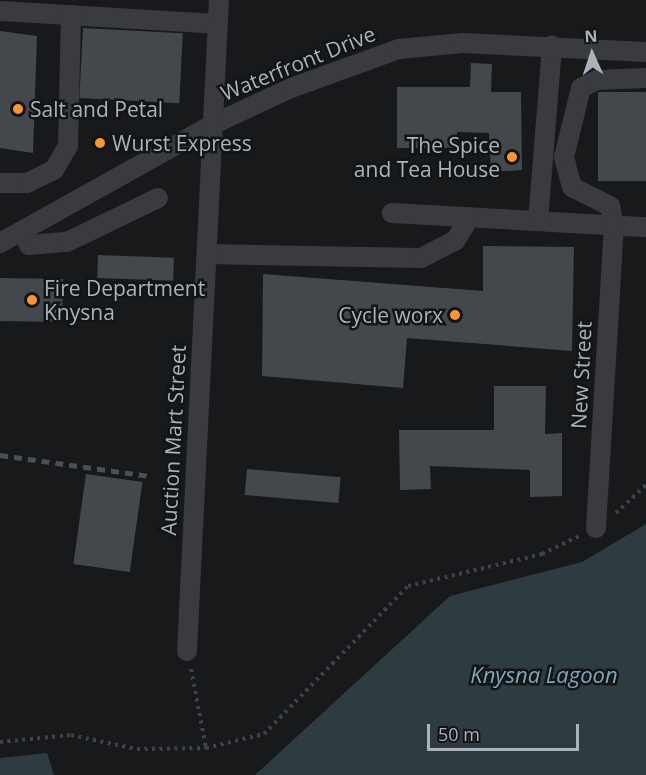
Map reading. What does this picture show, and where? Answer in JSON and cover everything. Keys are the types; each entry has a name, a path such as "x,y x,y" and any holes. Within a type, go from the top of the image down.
{"street":[{"name":"Auction Mart Street","path":"187,651 219,0"},
{"path":"0,183 27,183 54,170 68,146 75,10"},
{"path":"0,11 75,10 218,24"},
{"path":"538,221 552,46"},
{"name":"Waterfront Drive","path":"0,243 24,234 214,124 291,88 399,48 552,46 646,52"},
{"path":"614,226 610,206 572,187 564,171 575,101 581,88 593,81 646,78"},
{"path":"24,234 29,245 67,242 158,198"},
{"path":"392,213 646,227"},
{"path":"207,254 421,258 455,241 470,217"},
{"name":"New Street","path":"596,528 614,226"}],"path":[{"path":"0,742 71,735 137,749 206,748 264,734 408,586 542,554 596,528 646,485"},
{"path":"187,651 206,748"}],"water":[{"name":"Knysna Lagoon","path":"646,524 646,775 255,775 450,596 582,562"},
{"path":"47,753 54,775 0,775 0,758"}],"building":[{"path":"83,28 183,33 179,103 79,98"},
{"path":"0,31 37,36 33,153 0,148"},
{"path":"471,63 492,64 491,92 521,92 522,170 491,172 489,133 457,132 457,148 397,148 397,87 470,87"},
{"path":"598,92 646,92 646,181 598,181"},
{"path":"483,246 574,247 572,351 407,338 403,388 262,376 263,274 483,291"},
{"path":"98,255 174,258 173,281 97,278"},
{"name":"Fire Department Knysna","path":"0,278 63,279 62,322 0,321"},
{"path":"494,386 546,386 545,434 562,433 562,496 530,497 530,470 430,466 431,489 400,490 399,430 494,430"},
{"path":"247,469 341,477 338,503 245,495"},
{"path":"86,474 142,482 130,572 73,564"}],"railway":[{"path":"0,455 149,476"}],"place":[{"name":"Salt and Petal","path":"18,109"},
{"name":"Wurst Express","path":"100,143"},
{"name":"The Spice and Tea House","path":"512,157"},
{"name":"Fire Department Knysna","path":"32,300"},
{"name":"Cycle worx","path":"455,315"}]}
